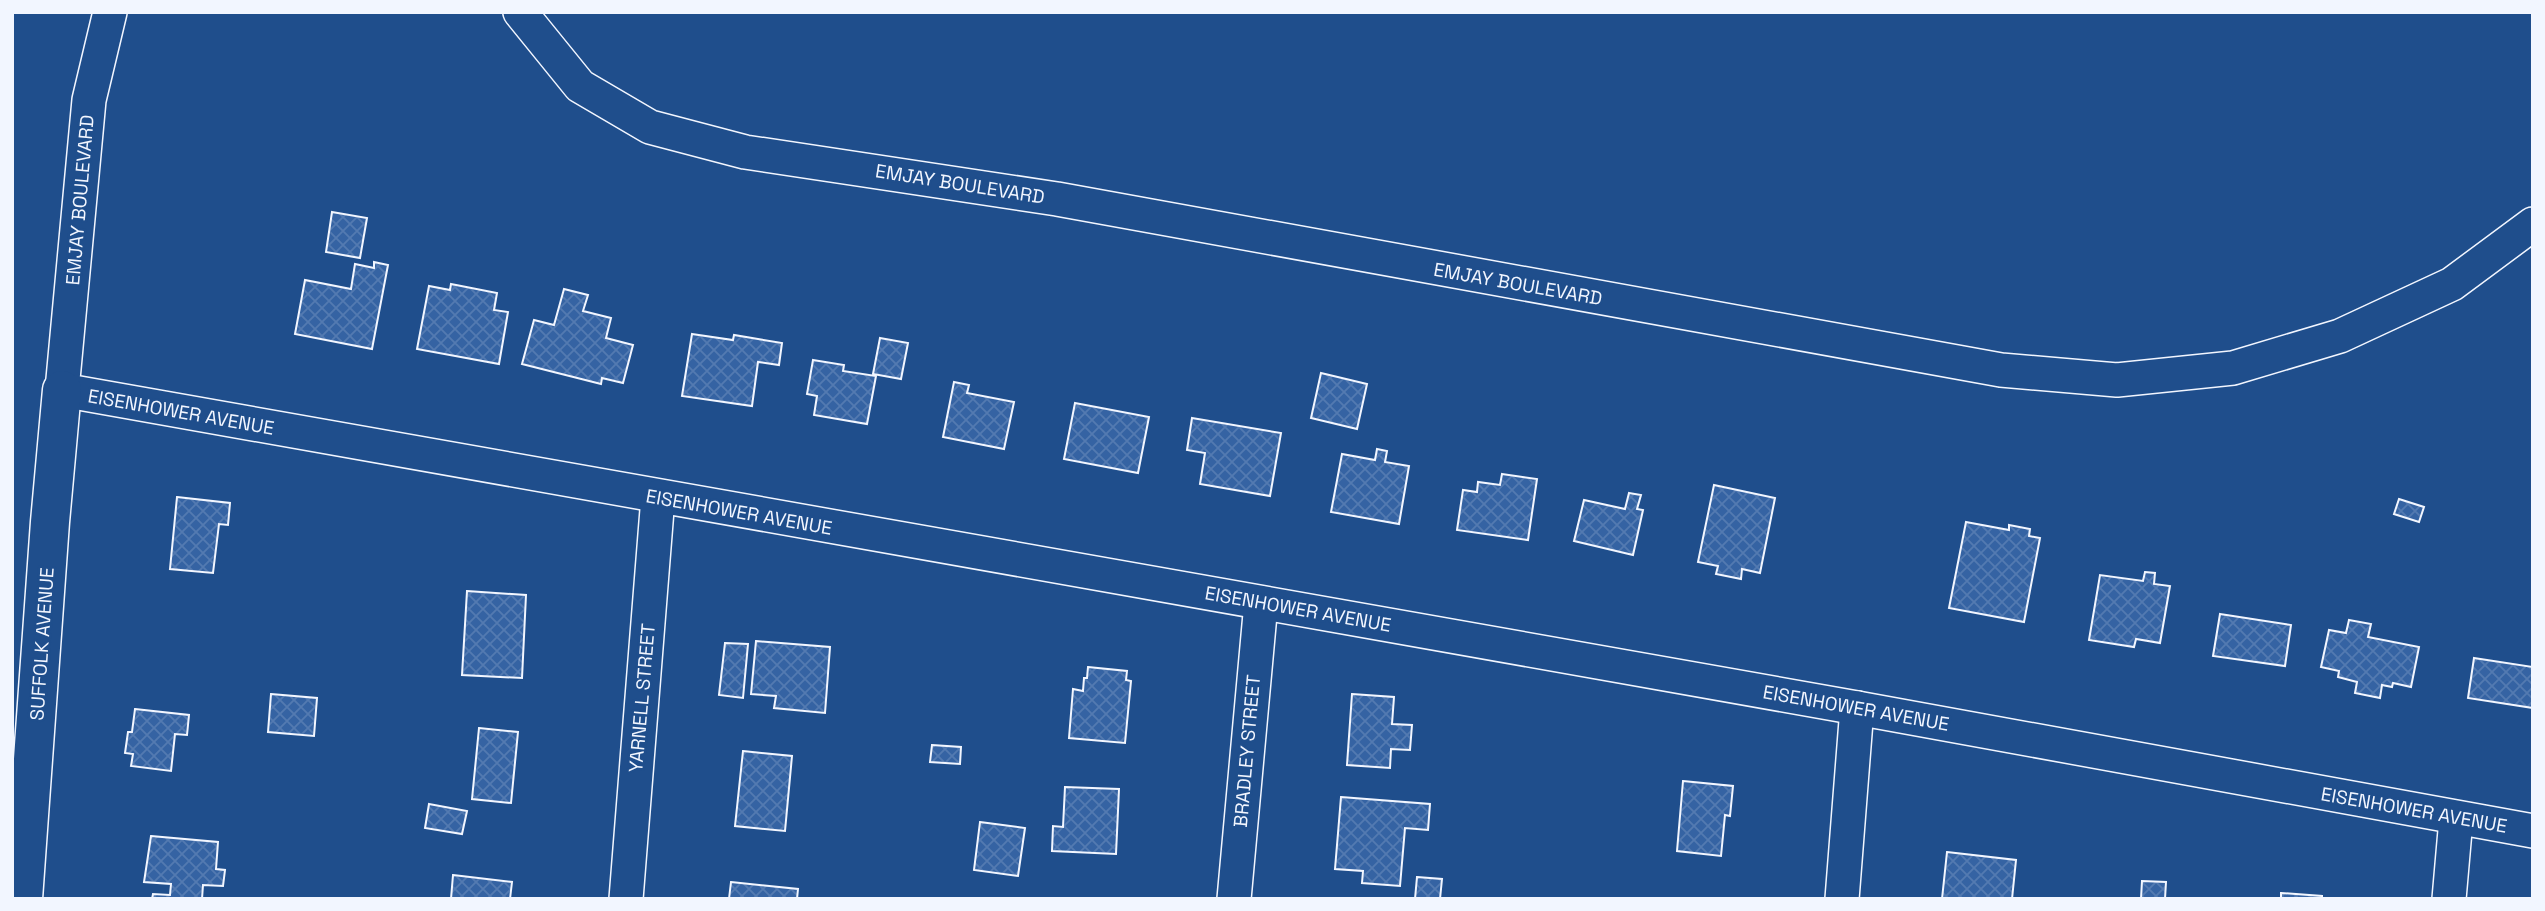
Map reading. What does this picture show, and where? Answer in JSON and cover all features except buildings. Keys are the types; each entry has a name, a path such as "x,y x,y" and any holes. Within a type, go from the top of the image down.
{"street":[{"name":"EMJAY BOULEVARD","path":"62,390 89,100 110,12"},
{"name":"EMJAY BOULEVARD","path":"520,12 580,86 649,127 745,152 1057,199 2001,370 2117,380 2233,368 2340,336 2452,284 2533,223"},
{"name":"EISENHOWER AVENUE","path":"62,390 1857,708 2533,831"},
{"name":"SUFFOLK AVENUE","path":"23,899 62,390"},
{"name":"YARNELL STREET","path":"626,899 658,497"},
{"name":"BRADLEY STREET","path":"1234,899 1261,603"},
{"path":"1842,899 1857,708"},
{"path":"2449,899 2456,818"}]}
